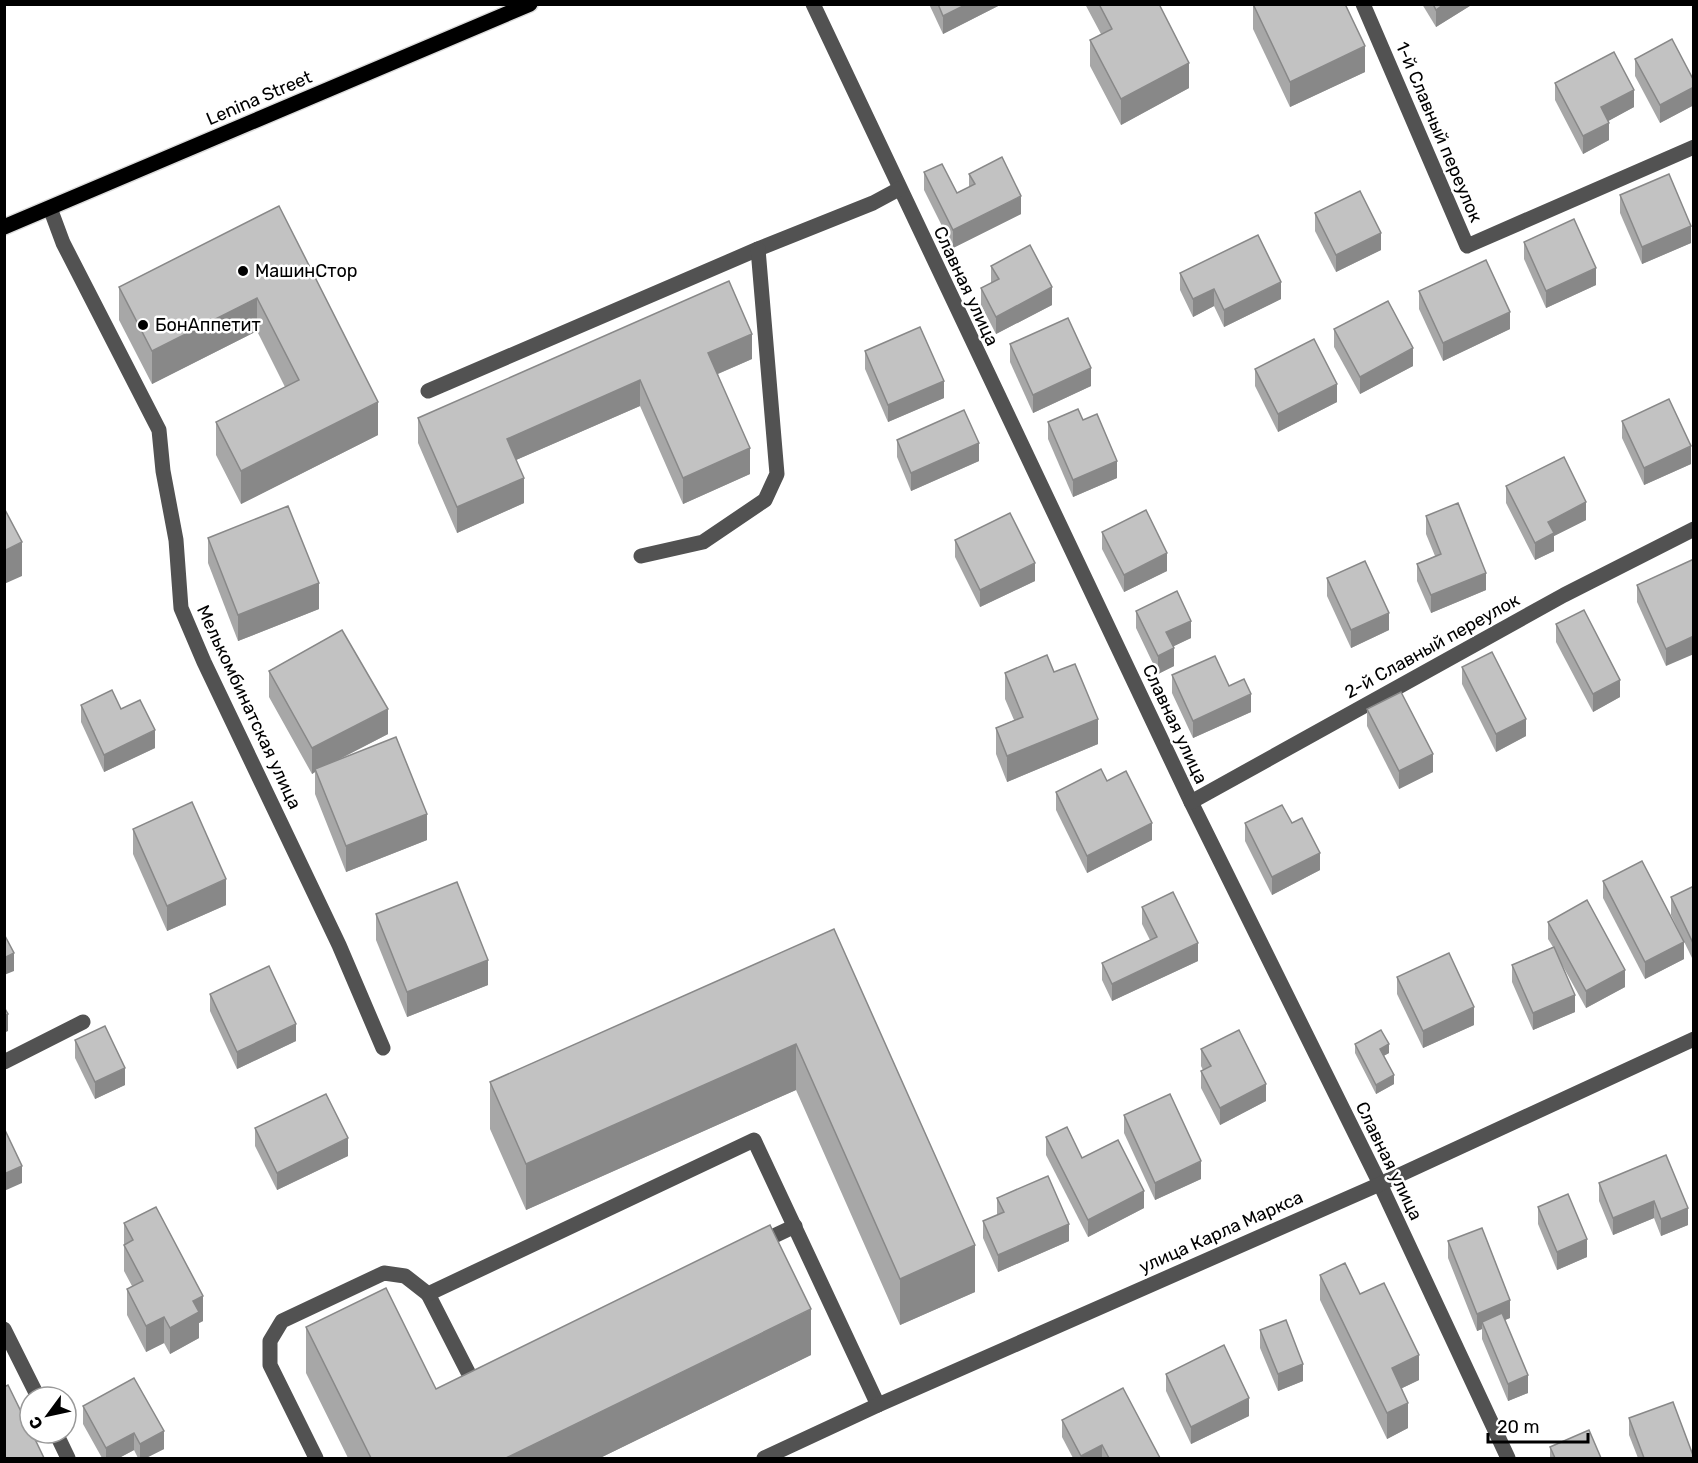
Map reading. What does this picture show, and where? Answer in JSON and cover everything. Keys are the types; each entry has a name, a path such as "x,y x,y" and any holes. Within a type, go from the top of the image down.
{"main road":[{"name":"Lenina Street","path":"4,227 530,4"}],"street":[{"name":"Славная улица","path":"813,4 1191,802 1380,1184 1508,1458"},
{"name":"1-й Славный переулок","path":"1363,4 1467,246 1694,147"},
{"path":"428,391 899,189"},
{"name":"Мелькомбинатская улица","path":"50,208 63,243 159,430 163,471 176,540 181,608 209,672 339,945 383,1048"},
{"path":"640,556 703,542 765,500 777,474 758,249"},
{"name":"2-й Славный переулок","path":"1191,802 1564,595 1694,529"},
{"path":"4,1062 83,1022"},
{"name":"улица Карла Маркса","path":"764,1458 878,1405 1380,1184 1694,1039"},
{"path":"428,1294 754,1140 878,1405"},
{"path":"741,1252 795,1226"},
{"path":"316,1458 270,1365 270,1341 282,1321 384,1272 405,1276 428,1294 472,1380 493,1370"},
{"path":"4,1329 32,1385"}],"building":[{"path":"938,4 967,4 943,16"},
{"path":"1099,4 1159,4 1189,63 1121,99 1090,40 1112,29"},
{"path":"1253,4 1345,4 1365,46 1290,82"},
{"path":"1433,4 1444,4 1436,10"},
{"path":"1672,39 1694,81 1694,87 1660,105 1635,59"},
{"path":"1614,52 1634,90 1601,107 1609,123 1583,136 1555,83"},
{"path":"1002,157 1021,196 953,230 924,172 942,164 957,193 975,184 969,174"},
{"path":"1669,174 1691,226 1642,247 1620,195"},
{"path":"1360,191 1381,233 1336,255 1315,213"},
{"path":"279,206 378,402 241,471 216,422 299,380 257,298 152,351 119,287"},
{"path":"1574,219 1596,268 1546,291 1524,242"},
{"path":"1258,235 1281,282 1224,310 1214,289 1193,299 1180,273"},
{"path":"1030,245 1052,287 996,317 981,288 999,279 991,266"},
{"path":"1486,260 1510,312 1443,343 1419,291"},
{"path":"729,281 752,334 708,353 750,448 683,478 640,380 507,439 524,478 457,507 418,418"},
{"path":"1388,301 1413,348 1360,377 1334,329"},
{"path":"1068,318 1091,368 1033,395 1010,344"},
{"path":"920,327 944,381 888,405 865,351"},
{"path":"1314,339 1337,384 1278,414 1255,369"},
{"path":"1669,399 1691,446 1644,468 1622,421"},
{"path":"1078,409 1083,420 1097,414 1117,461 1073,480 1048,422"},
{"path":"964,410 979,443 911,473 897,440"},
{"path":"1564,457 1586,502 1548,522 1554,533 1535,543 1506,486"},
{"path":"1458,503 1486,573 1431,595 1417,564 1441,554 1426,516"},
{"path":"288,506 319,583 238,615 208,538"},
{"path":"4,508 22,542 4,551"},
{"path":"1146,510 1167,553 1124,575 1102,532"},
{"path":"1010,513 1035,563 980,590 955,540"},
{"path":"1694,559 1694,636 1666,649 1637,585"},
{"path":"1365,561 1389,613 1351,630 1327,578"},
{"path":"1177,591 1191,621 1166,632 1174,648 1158,656 1136,611"},
{"path":"1584,610 1620,680 1593,694 1556,624"},
{"path":"342,630 388,709 312,748 269,671"},
{"path":"1492,652 1526,719 1496,734 1462,667"},
{"path":"1047,655 1054,672 1075,664 1098,719 1007,756 996,728 1023,717 1005,673"},
{"path":"1215,656 1229,686 1244,679 1251,694 1193,721 1172,675"},
{"path":"112,690 121,709 140,700 155,730 104,755 81,705"},
{"path":"1401,692 1433,754 1399,771 1367,709"},
{"path":"396,737 427,814 346,846 315,769"},
{"path":"1101,769 1107,781 1126,771 1152,823 1087,856 1056,792"},
{"path":"192,802 226,879 167,906 133,829"},
{"path":"1282,805 1292,823 1302,818 1320,853 1272,877 1245,823"},
{"path":"1642,861 1684,942 1645,962 1603,881"},
{"path":"457,882 488,960 407,992 376,914"},
{"path":"1694,886 1694,943 1693,943 1671,897"},
{"path":"1173,892 1198,943 1112,984 1102,963 1157,937 1142,907"},
{"path":"1587,900 1625,970 1586,991 1548,922"},
{"path":"834,929 975,1245 900,1279 796,1044 526,1164 490,1082"},
{"path":"4,934 14,953 4,958"},
{"path":"1554,947 1575,995 1533,1013 1512,965"},
{"path":"1449,953 1474,1007 1423,1031 1397,977"},
{"path":"269,966 296,1024 237,1052 210,994"},
{"path":"105,1026 125,1068 95,1082 75,1040"},
{"path":"1239,1030 1266,1084 1220,1108 1201,1071 1211,1066 1201,1049"},
{"path":"1381,1030 1389,1044 1380,1049 1394,1075 1376,1085 1355,1044"},
{"path":"326,1094 348,1138 277,1173 255,1128"},
{"path":"1170,1094 1201,1161 1155,1183 1124,1115"},
{"path":"1067,1127 1082,1158 1118,1140 1144,1191 1088,1220 1046,1137"},
{"path":"4,1128 22,1166 4,1174"},
{"path":"1666,1155 1688,1208 1661,1219 1654,1201 1613,1218 1599,1183"},
{"path":"1048,1176 1069,1224 998,1255 983,1221 1004,1212 997,1198"},
{"path":"1568,1194 1587,1239 1557,1252 1538,1207"},
{"path":"156,1207 203,1296 193,1301 199,1312 170,1328 164,1317 146,1326 127,1289 143,1281 124,1245 133,1240 124,1223"},
{"path":"770,1225 811,1309 506,1458 371,1458 306,1327 386,1288 436,1389"},
{"path":"1482,1228 1510,1300 1477,1314 1448,1241"},
{"path":"1345,1263 1360,1294 1384,1283 1419,1355 1392,1368 1408,1403 1387,1413 1320,1275"},
{"path":"1502,1313 1528,1375 1508,1384 1482,1322"},
{"path":"1286,1320 1303,1364 1278,1374 1260,1330"},
{"path":"1224,1345 1249,1398 1191,1427 1166,1374"},
{"path":"134,1378 164,1431 140,1444 134,1433 106,1448 83,1406"},
{"path":"8,1385 18,1405 18,1445 38,1445 44,1458 4,1458 4,1387"},
{"path":"1123,1388 1160,1458 1109,1458 1102,1445 1081,1456 1062,1420"},
{"path":"1673,1402 1694,1458 1644,1458 1629,1418"},
{"path":"1589,1430 1601,1458 1555,1458 1550,1447"}],"place":[{"name":"МашинСтор","path":"243,271"},
{"name":"БонАппетит","path":"143,325"}]}
